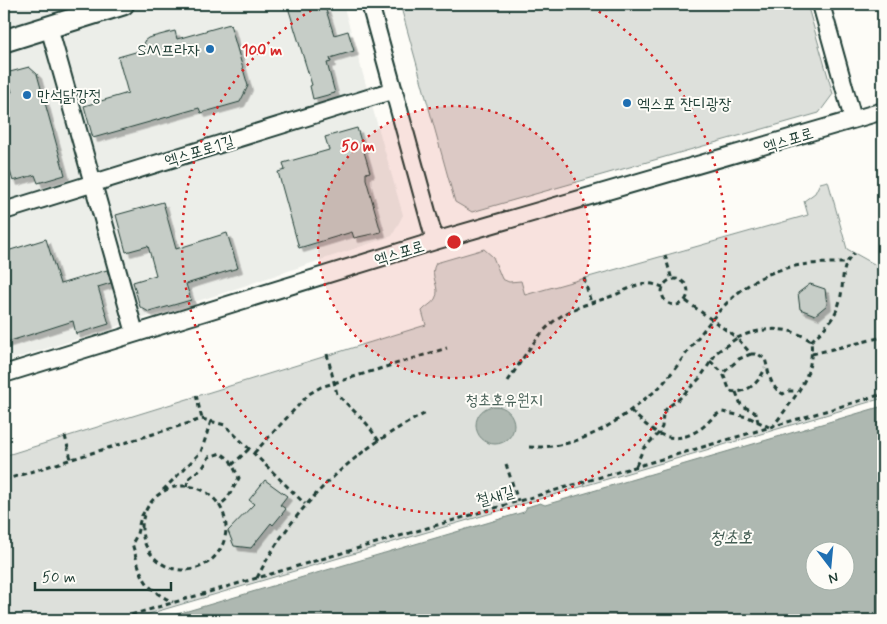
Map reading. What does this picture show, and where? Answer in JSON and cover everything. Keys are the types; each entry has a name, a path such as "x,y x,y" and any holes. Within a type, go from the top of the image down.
{"street":[{"path":"4,41 124,4"},
{"path":"370,4 436,241"},
{"path":"821,4 853,119"},
{"path":"49,27 135,333"},
{"name":"엑스포로1길","path":"4,211 394,90"},
{"name":"엑스포로","path":"4,374 436,241 883,110"}],"path":[{"path":"811,341 831,322 840,301 844,263 854,252"},
{"path":"665,255 672,280"},
{"path":"529,447 547,448 569,444 596,434 631,411 664,383 711,319 734,296 766,276 800,263 844,263"},
{"path":"584,278 591,302"},
{"path":"672,280 679,280 686,284 688,293 686,301 678,306 669,304 663,298 663,287 672,280"},
{"path":"508,381 536,340 555,320 570,310 639,284 654,284 663,287"},
{"path":"686,301 737,338 750,354"},
{"path":"636,466 639,454 662,427 663,413 700,378 710,361 724,345 746,334 784,329 799,332 811,341 812,354 810,370 774,426"},
{"path":"812,354 883,337"},
{"path":"254,453 309,394 335,381 447,348"},
{"path":"327,354 337,394 367,424 379,441"},
{"path":"723,373 727,368 750,354 758,354 765,359 765,368 777,392 783,394 798,391"},
{"path":"710,361 723,373 726,387 730,391 736,392 742,392 756,383 765,368"},
{"path":"736,392 741,405 756,413 758,422"},
{"name":"철새길","path":"114,620 883,394"},
{"path":"196,395 202,419"},
{"path":"631,411 658,434 673,438 690,434 722,412 748,417 769,427"},
{"path":"257,578 269,554 305,504 379,441 426,413"},
{"path":"4,480 202,419 225,425 305,504"},
{"path":"174,603 156,593 142,580 132,543 138,534 140,519 153,500 201,452 211,421"},
{"path":"64,436 71,459"},
{"path":"232,465 250,448"},
{"path":"187,486 188,479 204,466 209,457 221,453 232,465 239,478 229,496 219,506"},
{"path":"506,464 518,501"},
{"path":"187,486 203,491 215,499 226,523 226,537 221,550 212,560 200,568 172,569 159,562 143,540 142,526 145,512 153,500 164,491 187,486"}],"shaded area":[{"path":"4,4 343,4 403,215 392,236 220,294 4,362"}],"green space":[{"name":"엑스포 잔디광장","path":"400,4 807,4 833,94 819,113 472,212 455,202"},
{"name":"청초호유원지","path":"828,181 847,249 883,269 883,398 128,620 4,620 4,456 426,325 422,311 434,301 437,295 433,273 436,263 484,249 493,257 502,279 509,282 521,281 525,295 808,215 804,201 815,193 820,183"}],"water":[{"path":"495,406 509,411 514,425 509,439 495,444 481,439 476,425 481,411"},
{"name":"청초호","path":"883,406 883,620 157,620 524,512 527,507 540,503 545,505"}],"building":[{"path":"287,4 318,4 320,8 325,7 334,35 348,31 354,51 330,58 331,62 327,63 335,93 313,99 310,86 312,85"},
{"path":"230,24 248,86 240,102 201,113 199,108 93,138 84,106 128,93 118,57 146,49 144,41 148,38 175,31 177,39"},
{"path":"29,67 37,74 65,175 38,183 35,175 13,181 7,162 4,163 4,95 12,92 6,73"},
{"path":"357,128 370,172 366,173 366,179 381,232 354,238 352,232 299,248 278,172 285,170 283,163 329,150 325,137"},
{"path":"163,202 176,249 227,233 238,268 186,284 191,300 149,312 140,307 133,282 156,275 148,246 126,252 116,215"},
{"path":"46,239 60,284 107,270 111,283 98,287 109,324 76,334 73,321 4,343 4,252"},
{"path":"810,284 825,289 827,305 815,315 800,309 798,293"},
{"path":"265,480 287,496 280,505 286,509 273,525 271,523 251,548 234,546 228,531 254,504 249,500"}],"place":[{"name":"SM프라자","path":"210,49"},
{"name":"만석닭강정","path":"27,95"},
{"name":"엑스포 잔디광장","path":"627,103"}]}
